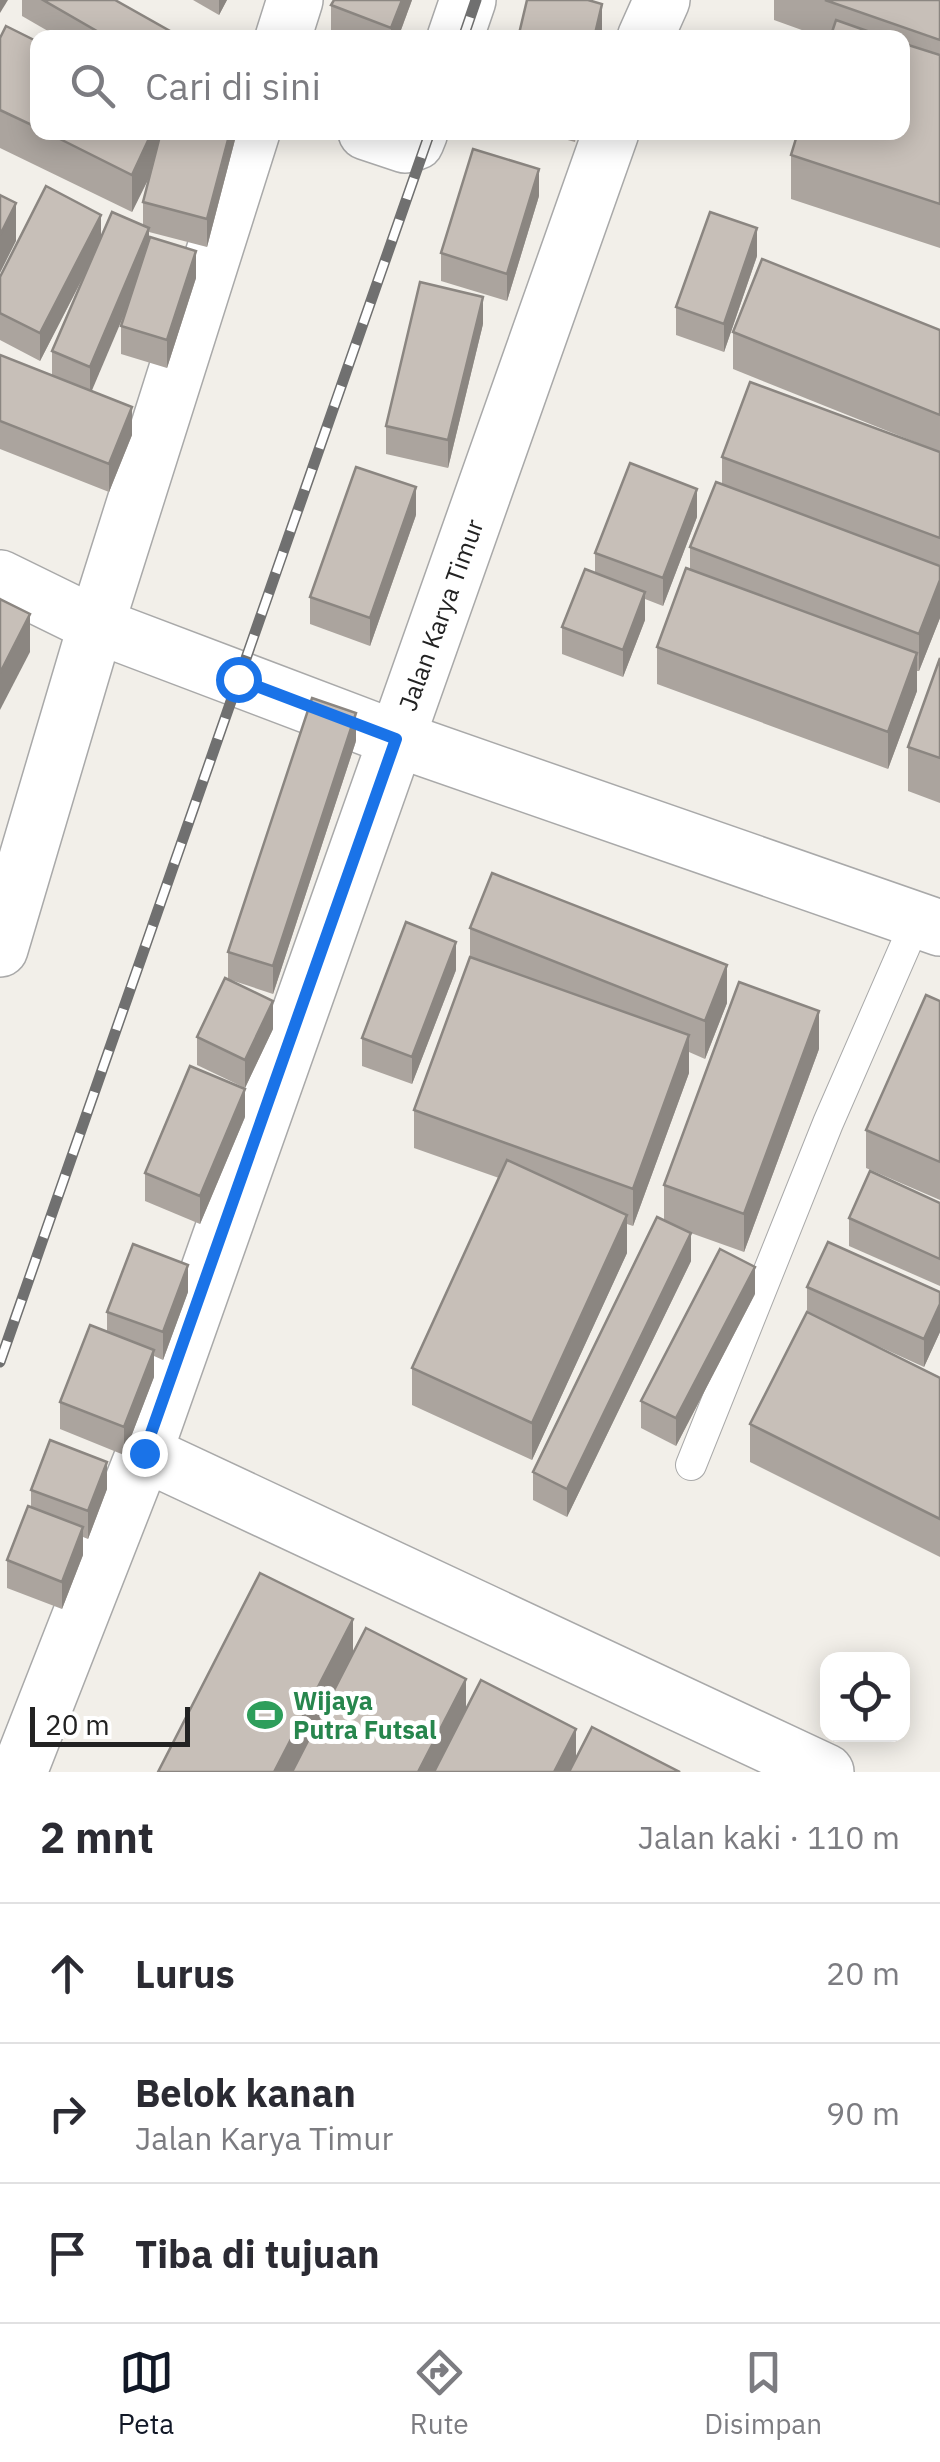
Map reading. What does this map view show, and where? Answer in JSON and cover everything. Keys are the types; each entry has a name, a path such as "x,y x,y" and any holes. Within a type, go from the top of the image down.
{"street":[{"path":"286,30 295,0"},
{"path":"458,30 468,0"},
{"path":"649,30 662,0"},
{"path":"0,949 96,625 249,140"},
{"path":"391,140 406,145 417,140"},
{"name":"Jalan Karya Timur","path":"19,1772 144,1453 609,140"},
{"path":"0,578 96,625 396,739 928,924"},
{"path":"144,1453 826,1772"}],"lane":[{"path":"691,1464 828,1123 928,924"}],"building":[{"path":"43,0 115,0 168,30 95,30"},
{"path":"334,0 402,0 391,28 331,5"},
{"path":"527,0 588,0 602,4 596,30 520,30"},
{"path":"825,0 940,0 940,40"},
{"path":"836,20 864,30 833,30"},
{"path":"6,26 30,38 30,124 0,110 0,38"},
{"path":"910,46 940,55 940,204 791,155 796,140 910,140"},
{"path":"62,140 148,140 132,175"},
{"path":"159,140 228,140 207,219 143,202"},
{"path":"473,149 539,169 507,274 441,253"},
{"path":"46,186 101,215 40,333 0,313 0,277"},
{"path":"0,195 16,203 0,235"},
{"path":"112,212 149,228 90,367 52,351"},
{"path":"710,212 757,228 724,324 676,307"},
{"path":"150,237 196,251 167,340 121,326"},
{"path":"762,259 940,330 940,415 733,332"},
{"path":"420,282 483,297 448,440 386,426"},
{"path":"0,355 132,407 109,464 0,421"},
{"path":"750,382 940,452 940,538 722,457"},
{"path":"630,463 697,489 663,578 595,553"},
{"path":"356,467 416,487 370,618 310,597"},
{"path":"716,482 940,566 940,580 919,634 690,547"},
{"path":"686,568 917,653 888,732 657,647"},
{"path":"585,569 645,592 623,650 562,627"},
{"path":"0,599 30,614 0,673"},
{"path":"940,658 940,758 908,747"},
{"path":"312,698 356,713 273,966 228,952"},
{"path":"492,873 727,965 705,1021 470,928"},
{"path":"406,922 456,942 412,1057 362,1038"},
{"path":"470,957 689,1035 633,1189 414,1110"},
{"path":"225,978 273,1001 245,1060 197,1037"},
{"path":"739,982 819,1011 744,1214 664,1185"},
{"path":"926,995 940,1001 940,1162 866,1130"},
{"path":"190,1066 245,1089 200,1196 145,1173"},
{"path":"507,1160 627,1215 532,1423 412,1368"},
{"path":"870,1171 940,1203 940,1259 849,1218"},
{"path":"657,1217 691,1233 567,1489 533,1472"},
{"path":"828,1242 940,1292 940,1304 924,1339 807,1287"},
{"path":"133,1244 188,1265 163,1332 107,1312"},
{"path":"720,1249 755,1267 676,1418 641,1401"},
{"path":"807,1312 940,1378 940,1519 750,1424"},
{"path":"90,1325 154,1350 124,1427 60,1402"},
{"path":"50,1440 107,1462 88,1511 31,1490"},
{"path":"28,1506 83,1527 62,1582 7,1560"},
{"name":"Wijaya Putra Futsal","path":"260,1573 353,1619 274,1772 158,1772"},
{"path":"366,1628 466,1679 418,1772 292,1772"},
{"path":"481,1680 576,1729 554,1772 434,1772"},
{"path":"592,1727 680,1772 569,1772"}],"railway":[{"path":"466,30 476,0"},
{"path":"0,1362 427,140"}],"place":[{"name":"Wijaya Putra Futsal","path":"265,1715"}],"route":[{"path":"144,1453 396,739 238,679"}]}
